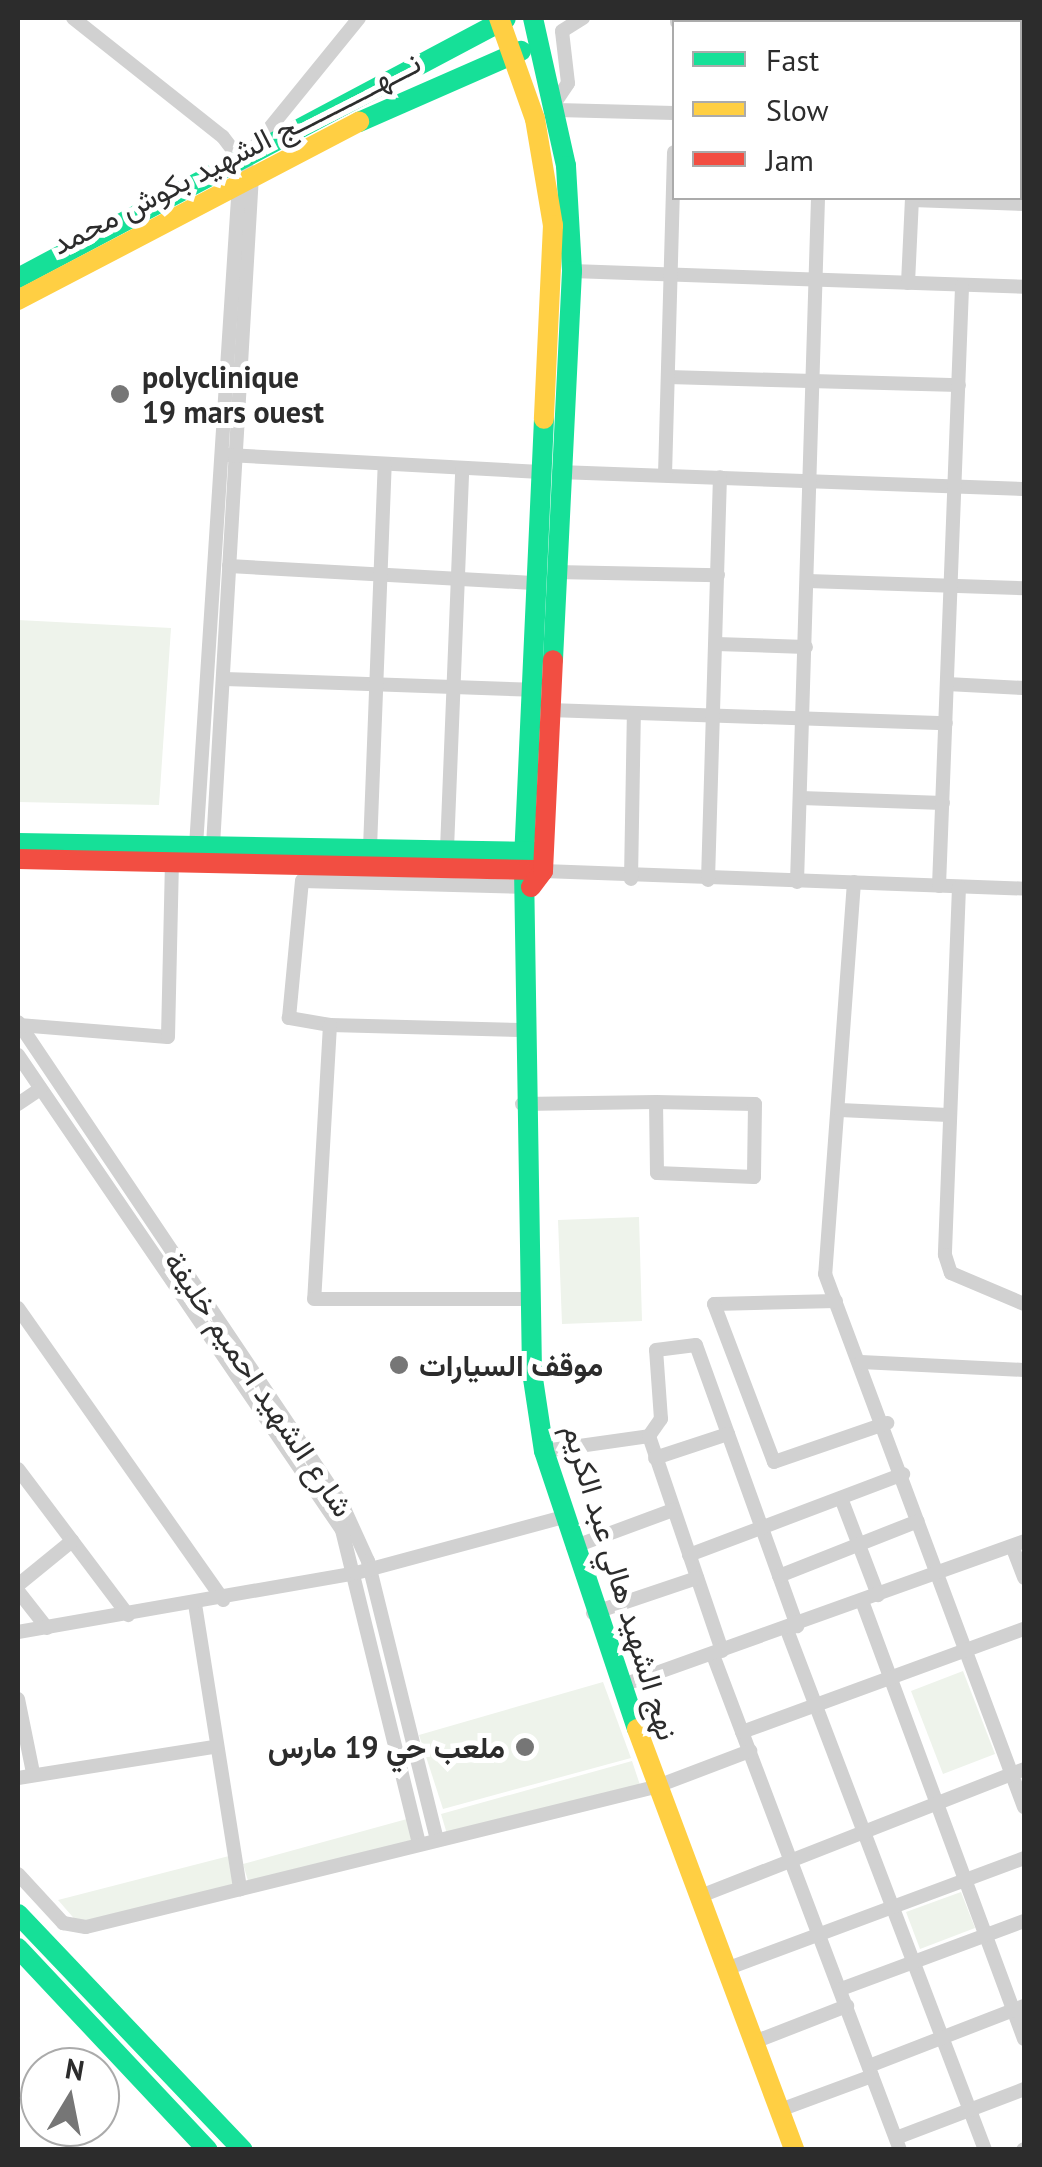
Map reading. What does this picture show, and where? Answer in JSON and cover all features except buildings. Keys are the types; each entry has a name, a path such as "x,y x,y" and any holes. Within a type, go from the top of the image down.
{"main road":[{"path":"533,18 556,107 572,270 550,472"},
{"name":"نـــهـــــــــــج الشهيد بكوش محمد","path":"18,300 502,20"},
{"path":"502,20 510,54 535,119 553,224 546,577 549,710 533,866"},
{"name":"نـــهـــــــــــج الشهيد بكوش محمد","path":"18,278 242,171 539,43"},
{"path":"533,866 532,690 546,577"},
{"path":"18,843 447,850 533,866"},
{"path":"18,860 533,866"},
{"name":"نهج الشهيد هالي عبد الكريم","path":"533,866 521,1030 524,1298 544,1451 593,1612 655,1787 794,2150"},
{"path":"18,1914 244,2150"},
{"path":"18,1948 208,2150"}],"street":[{"path":"73,18 242,171"},
{"path":"204,846 242,171 359,18"},
{"path":"583,18 562,31 568,83 556,107 672,113"},
{"path":"832,18 874,20"},
{"path":"665,475 674,200"},
{"path":"797,882 818,200"},
{"path":"908,283 912,200"},
{"path":"934,200 1024,204"},
{"path":"572,270 1024,287"},
{"path":"940,886 962,286"},
{"path":"668,377 959,385"},
{"path":"227,455 550,472 1024,489"},
{"path":"204,846 224,680 229,566 227,455"},
{"path":"370,848 386,464"},
{"path":"447,850 462,468"},
{"path":"708,880 720,477"},
{"path":"229,566 456,579 718,575"},
{"path":"808,581 1024,588"},
{"path":"716,644 806,647"},
{"path":"224,680 532,690"},
{"path":"948,684 1024,688"},
{"path":"549,710 946,723"},
{"path":"632,878 634,715"},
{"path":"800,798 943,804"},
{"path":"18,1024 168,1037 172,862"},
{"path":"521,1030 330,1025 290,1018 302,881 533,866 632,878 1024,889 1024,878"},
{"path":"854,882 826,1274 887,1423 937,1573 1019,1772 1024,1807"},
{"path":"959,887 948,1115 948,1267 1024,1304"},
{"name":"شارع الشهيد احميم خليفة","path":"18,1024 294,1428 363,1571 437,1840"},
{"path":"330,1025 314,1299 524,1298"},
{"name":"شارع الشهيد احميم خليفة","path":"18,1055 342,1530 363,1571 419,1844"},
{"path":"18,1104 40,1089"},
{"path":"521,1104 656,1102 755,1104 754,1177 657,1174 656,1102"},
{"path":"840,1110 948,1115"},
{"path":"836,1301 714,1304 774,1462 887,1423"},
{"path":"18,1308 223,1600"},
{"path":"544,1451 649,1436 661,1419 651,1364 656,1350 679,1342 702,1352 779,1576 817,1706 984,2150"},
{"path":"861,1362 1024,1370"},
{"path":"654,1458 728,1434"},
{"path":"649,1436 697,1578 742,1732 898,2146 1024,2088"},
{"path":"18,1469 128,1615"},
{"path":"689,1555 903,1474"},
{"path":"841,1498 878,1595"},
{"path":"574,1547 673,1510"},
{"path":"18,1632 223,1600 363,1571 563,1517"},
{"path":"779,1576 918,1521"},
{"path":"46,1628 18,1588 72,1541"},
{"path":"620,1686 792,1628 1018,1543 1024,1578"},
{"path":"593,1612 697,1578"},
{"path":"862,1601 942,1799 966,1882 1019,2008 1024,2039"},
{"path":"195,1604 213,1747 240,1888"},
{"path":"742,1732 1024,1629"},
{"path":"18,1700 33,1772"},
{"path":"18,1778 33,1772 213,1747"},
{"path":"18,1874 76,1928 655,1787 750,1752"},
{"path":"698,1896 1019,1772"},
{"path":"726,1969 1024,1858"},
{"path":"841,1990 1024,1921"},
{"path":"754,2042 846,2006"},
{"path":"780,2110 1019,2008"}],"shaded area":[{"path":"18,620 171,628 159,805 18,802"},
{"path":"639,1217 642,1321 562,1324 558,1220"},
{"path":"963,1671 995,1754 943,1774 911,1691"},
{"name":"ملعب حي 19 مارس","path":"603,1682 631,1758 443,1809 419,1735"},
{"path":"632,1761 640,1785 447,1834 441,1814"},
{"path":"407,1819 414,1842 249,1884 243,1864"},
{"path":"229,1856 237,1884 78,1923 58,1900"},
{"path":"961,1892 975,1928 920,1949 906,1912"}],"traffic: fast":[{"path":"533,18 566,166 572,271 553,660"},
{"path":"18,278 506,19"},
{"path":"359,122 521,51"},
{"path":"544,419 524,868 532,1372 544,1451 637,1729"},
{"path":"18,843 537,852"},
{"path":"18,1914 243,2150"},
{"path":"18,1948 208,2150"}],"traffic: slow":[{"path":"499,18 535,119 553,225 544,419"},
{"path":"18,300 359,122"},
{"path":"637,1729 794,2150"}],"traffic: jam":[{"path":"531,887 543,871 553,660"},
{"path":"18,859 535,870"}],"place":[{"name":"polyclinique 19 mars ouest","path":"120,394"},
{"name":"موقف السيارات","path":"399,1365"},
{"name":"ملعب حي 19 مارس","path":"525,1747"}]}
